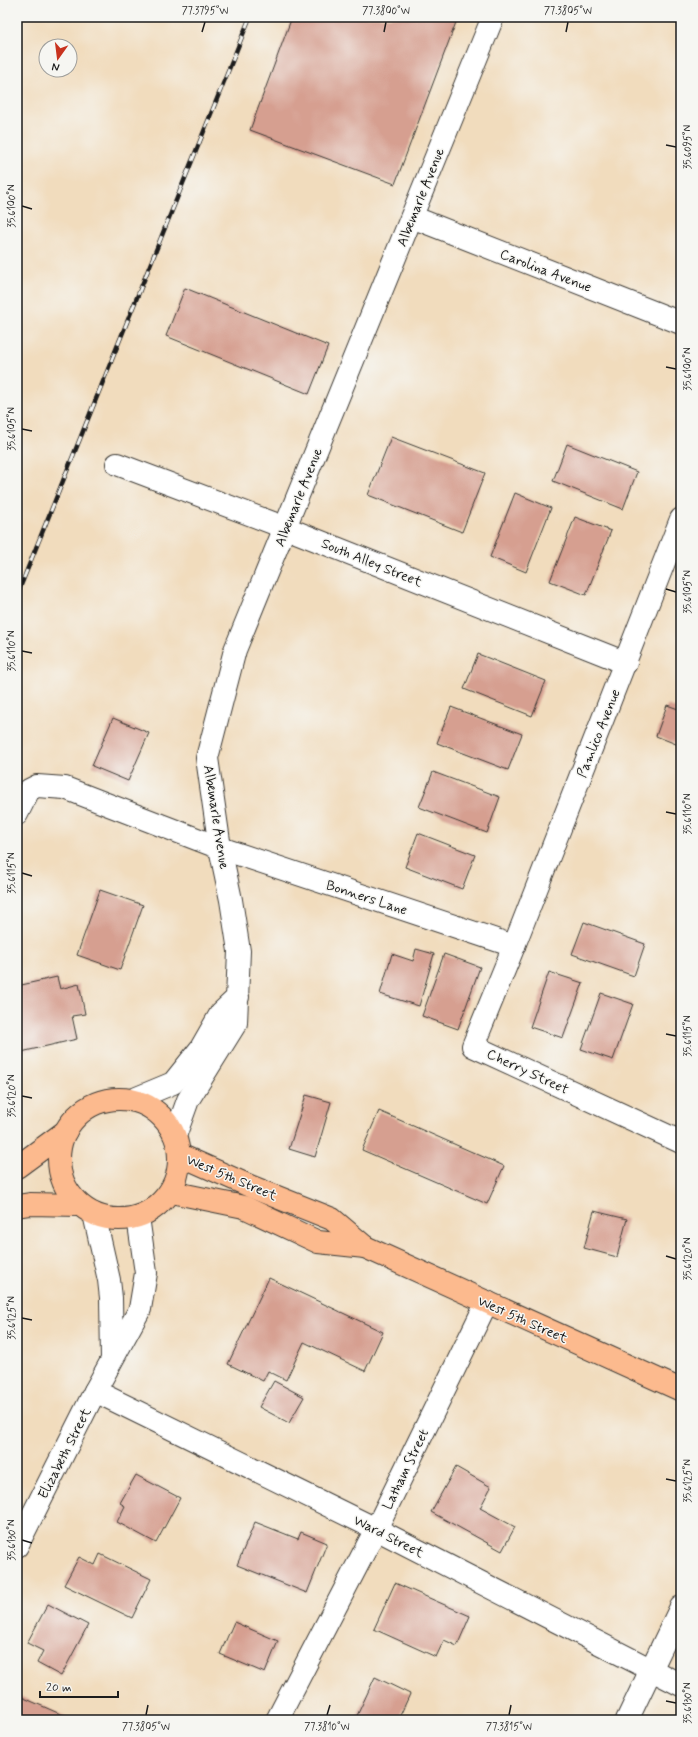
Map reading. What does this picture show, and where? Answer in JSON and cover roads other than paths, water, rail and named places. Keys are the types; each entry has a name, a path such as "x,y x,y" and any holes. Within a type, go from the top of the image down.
{"main road":[{"path":"17,1167 66,1130 78,1115 94,1104 112,1099 132,1100 150,1107 166,1119 178,1146 178,1175 171,1192 156,1207 138,1217 118,1220 87,1210 30,1204 17,1206"},
{"path":"66,1130 59,1149 60,1170 66,1189 87,1210"},
{"name":"West 5th Street","path":"178,1146 252,1187 332,1219 365,1247 681,1390"},
{"name":"West 5th Street","path":"171,1192 244,1207 318,1242 365,1247"}],"street":[{"name":"Albemarle Avenue","path":"178,1146 188,1100 236,1023 239,950 231,900 220,848 207,758 235,650 493,17"},
{"name":"Carolina Avenue","path":"412,217 681,323"},
{"name":"South Alley Street","path":"117,464 286,528 626,663"},
{"name":"Pamlico Avenue","path":"514,946 626,663 681,519"},
{"name":"Bonners Lane","path":"17,814 29,790 37,786 65,788 220,848 514,946"},
{"name":"Cherry Street","path":"514,946 473,1046 681,1142"},
{"path":"132,1100 173,1083 201,1048 221,1014 238,997"},
{"name":"Elizabeth Street","path":"87,1210 109,1280 111,1298 112,1360"},
{"name":"Elizabeth Street","path":"17,1546 95,1391 140,1309 146,1273 138,1217"},
{"name":"Latham Street","path":"277,1720 376,1529 487,1302"},
{"name":"Ward Street","path":"95,1391 376,1529 681,1685"},
{"path":"627,1720 681,1607"}],"railway":[{"path":"17,595 250,17"}]}
